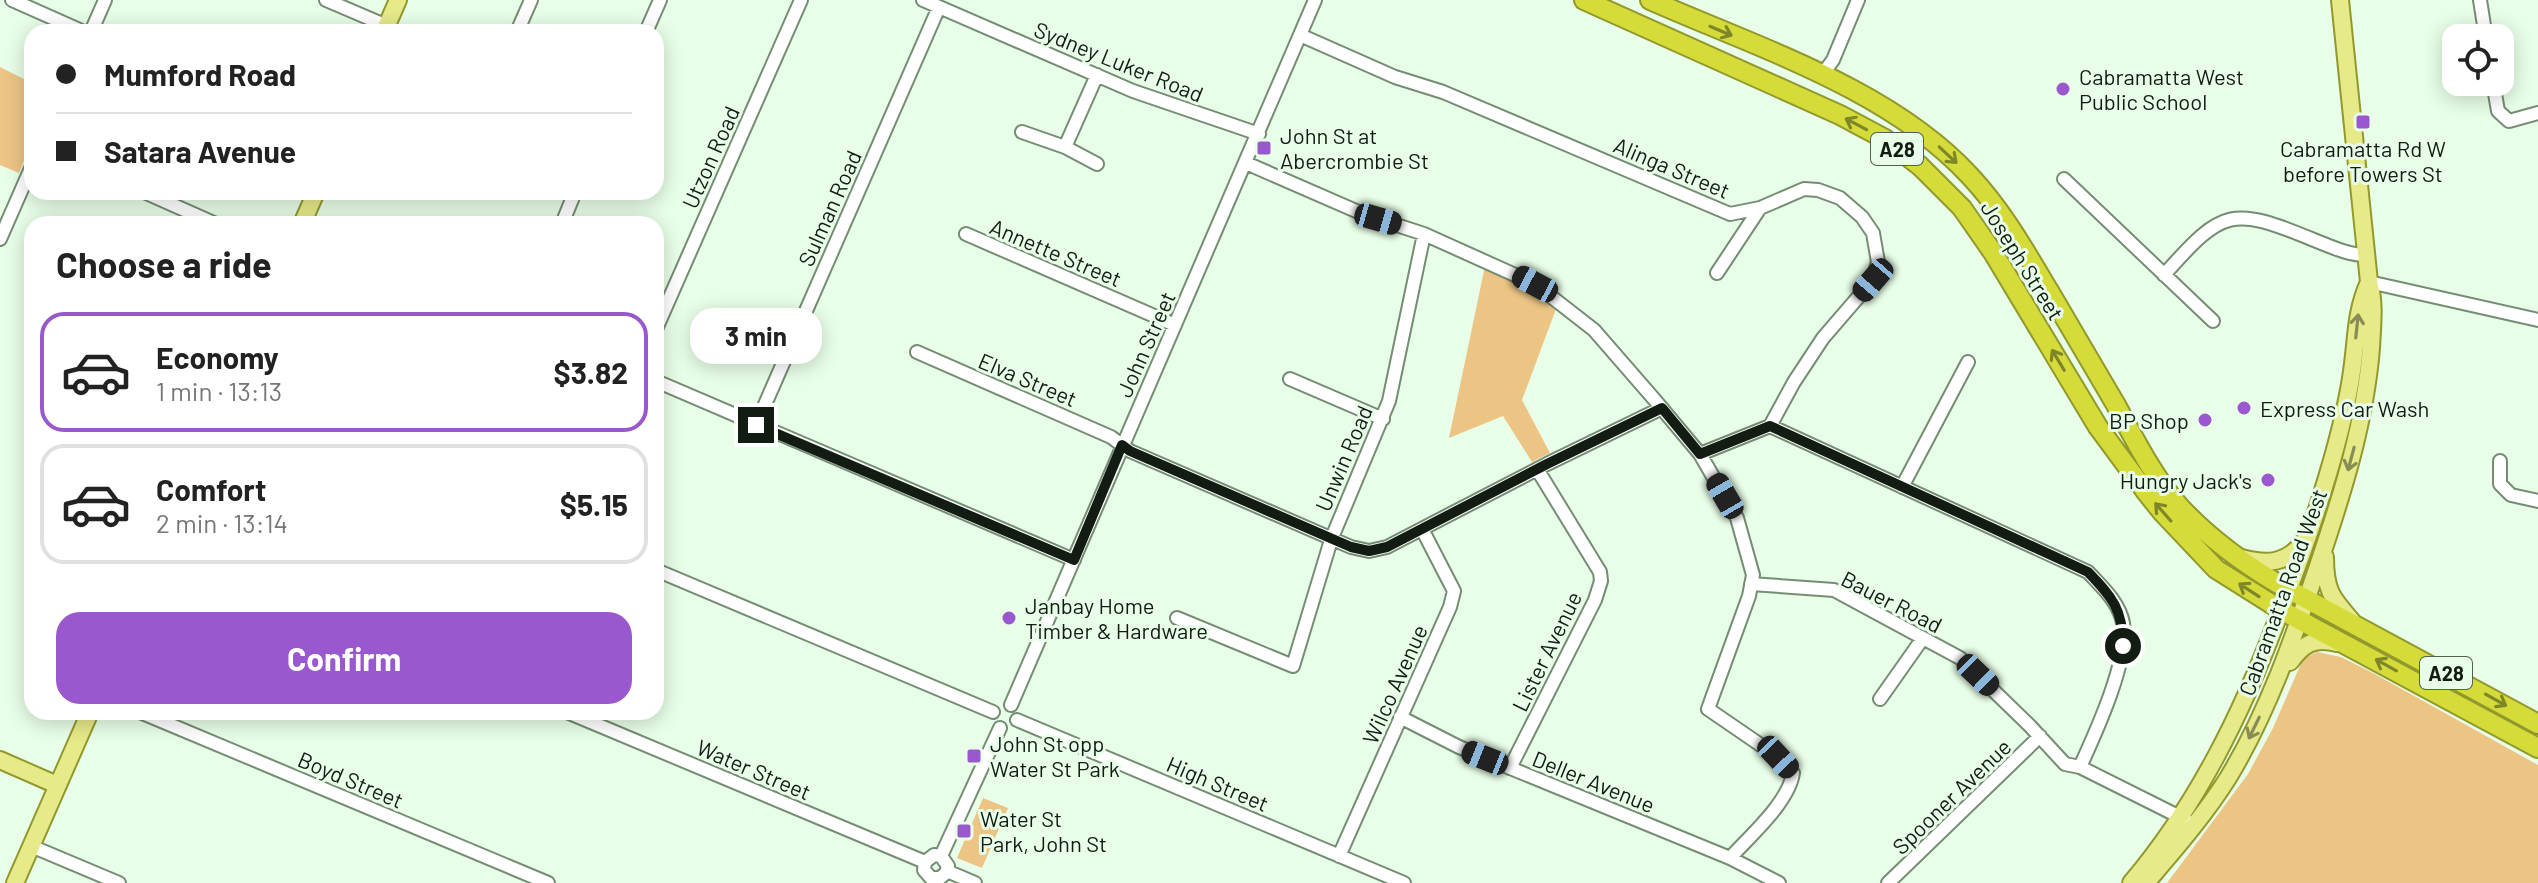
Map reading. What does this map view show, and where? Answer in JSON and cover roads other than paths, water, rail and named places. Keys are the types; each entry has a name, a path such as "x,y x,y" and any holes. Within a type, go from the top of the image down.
{"highway":[{"name":"Joseph Street","path":"1584,0 1840,115 1885,139 1920,166 1962,208 1994,254 2098,427 2162,512 2216,569 2300,619"},
{"name":"Joseph Street","path":"1650,0 1862,94 1914,127 1970,176 2015,233 2146,460 2179,506 2235,557 2307,599"},
{"name":"A28","path":"2307,599 2538,724"},
{"name":"A28","path":"2300,619 2538,748"}],"main road":[{"path":"388,24 398,0"},
{"name":"Cabramatta Road West","path":"2131,883 2229,775 2277,680 2300,619 2356,438 2367,385 2374,301 2369,282 2340,0"},
{"name":"Cabramatta Road West","path":"2146,883 2188,822 2203,782 2240,711 2289,590 2311,530 2341,428 2352,371 2359,303 2369,282"},
{"path":"2235,557 2263,563 2280,561 2296,551 2311,530"},
{"path":"2325,544 2326,586 2353,623"},
{"path":"2277,680 2297,652 2310,642 2329,641 2355,648"},
{"path":"15,883 86,720"},
{"path":"0,760 57,785"}],"street":[{"path":"12,0 66,24"},
{"path":"94,24 105,0"},
{"path":"326,0 376,24"},
{"path":"520,24 531,0"},
{"path":"650,24 660,0"},
{"name":"Utzon Road","path":"664,311 801,0"},
{"name":"Sydney Luker Road","path":"923,0 1176,108 1259,134"},
{"name":"John Street","path":"1011,705 1315,0"},
{"path":"1822,75 1833,60 1858,0"},
{"path":"2480,0 2484,24"},
{"name":"Sulman Road","path":"756,425 939,7"},
{"name":"Alinga Street","path":"1300,35 1730,214 1760,208 1804,189 1818,190 1840,198 1862,217 1873,233 1878,262 1873,280 1823,338 1770,426"},
{"path":"1065,147 1097,75"},
{"path":"2495,96 2498,111 2509,121 2538,113"},
{"path":"1022,132 1065,147 1097,164"},
{"path":"1246,163 1354,211 1424,234 1514,273 1557,299 1594,330 1700,454 1737,518 1753,575 1708,709 1778,757 1793,773 1791,786 1780,802 1730,858 1779,883"},
{"path":"2064,179 2213,321"},
{"path":"0,239 24,184"},
{"path":"162,200 198,216"},
{"path":"1717,273 1760,208"},
{"path":"2164,275 2192,244 2212,228 2225,220 2243,217 2283,227 2351,255 2367,255"},
{"name":"Annette Street","path":"966,234 1175,325"},
{"name":"Unwin Road","path":"1177,618 1293,666 1331,540 1383,419 1395,378 1424,234"},
{"path":"2369,282 2538,320"},
{"name":"Elva Street","path":"917,352 1111,437 1130,451 1331,540 1369,551 1387,547 1662,408"},
{"path":"1902,487 1968,362"},
{"path":"1290,379 1383,419"},
{"path":"664,385 1074,560"},
{"path":"1700,454 1770,426 2088,572 2113,598 2123,623 2123,646 2106,709 2080,767"},
{"path":"2500,461 2500,484 2511,495 2538,501"},
{"name":"Lister Avenue","path":"1510,768 1595,600 1601,581 1600,572 1537,469"},
{"name":"Wilco Avenue","path":"1339,856 1450,607 1454,591 1422,529"},
{"path":"664,573 993,712"},
{"name":"Bauer Road","path":"1751,584 1834,590 1960,658 2065,764 2080,767 2188,822"},
{"path":"1880,699 1923,638"},
{"path":"999,704 1011,705 1017,710 1017,720 1013,726 1000,728 994,722 993,712 999,704"},
{"name":"Deller Avenue","path":"1400,717 1459,747 1730,858"},
{"name":"Boyd Street","path":"159,720 548,883"},
{"name":"Water Street","path":"586,720 925,862"},
{"name":"High Street","path":"1017,720 1404,883"},
{"path":"941,856 1000,728"},
{"name":"Spooner Avenue","path":"1888,883 2040,736"},
{"path":"31,846 119,883"},
{"path":"934,855 941,856 947,862 947,871 940,878 929,880 924,870 925,862 934,855"},
{"path":"947,871 975,883"}],"place":[{"name":"Cabramatta West Public School","path":"2063,89"},
{"name":"Cabramatta Rd W before Towers St","path":"2363,122"},
{"name":"John St at Abercrombie St","path":"1264,148"},
{"name":"Express Car Wash","path":"2244,408"},
{"name":"BP Shop","path":"2205,420"},
{"name":"Hungry Jack's","path":"2268,480"},
{"name":"Janbay Home Timber & Hardware","path":"1009,618"},
{"name":"John St opp Water St Park","path":"974,756"},
{"name":"Water St Park, John St","path":"964,831"}]}
